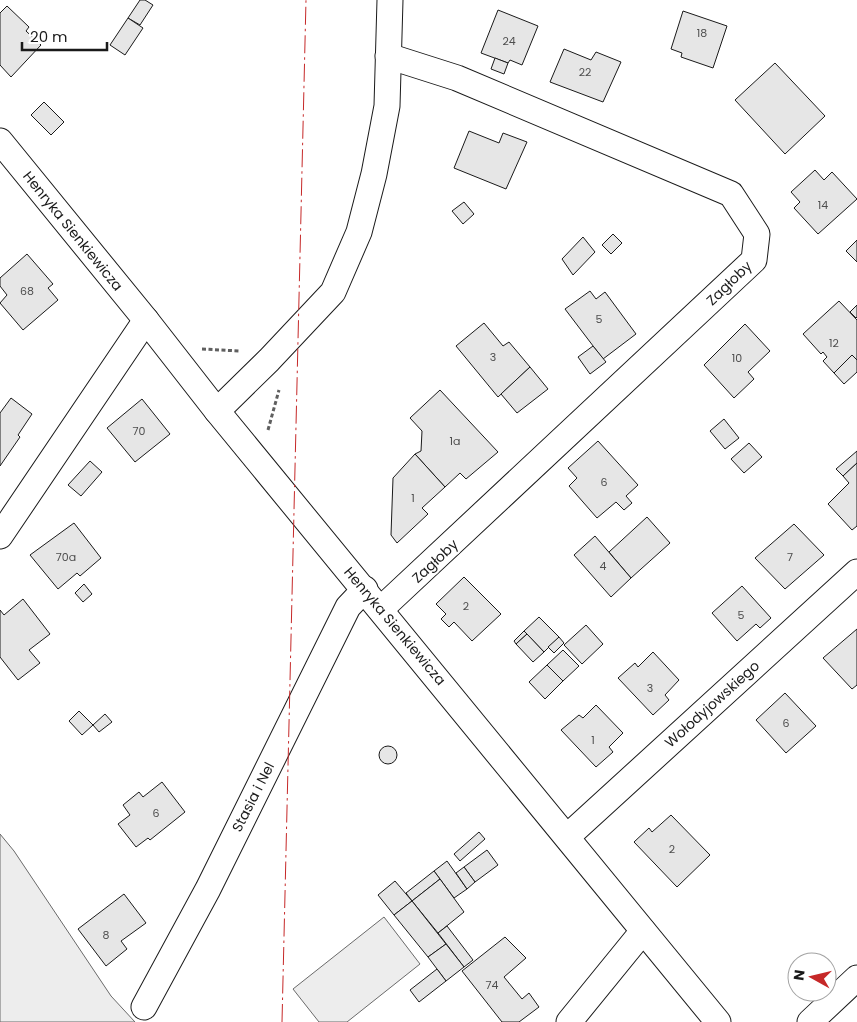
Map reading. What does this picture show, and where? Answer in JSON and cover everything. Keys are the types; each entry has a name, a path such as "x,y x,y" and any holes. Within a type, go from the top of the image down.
{"street":[{"path":"216,411 269,360 333,292 359,232 374,174 387,106 390,0"},
{"name":"Zagłoby","path":"381,609 754,260 758,234 731,194 457,78 388,56"},
{"name":"Henryka Sienkiewicza","path":"0,141 146,320 216,411 568,836 718,1022"},
{"path":"0,536 146,320"},
{"name":"Wołodyjowskiego","path":"568,836 857,572"},
{"name":"Stasia i Nel","path":"144,1007 208,888 348,607 365,590"},
{"path":"569,1022 643,931"},
{"path":"810,1022 857,978"}],"shaded area":[{"path":"0,834 14,851 111,996 135,1022 0,1022"},
{"path":"384,917 420,964 347,1022 319,1022 293,989"}],"building":[{"path":"140,0 145,0 153,5 140,25 128,18"},
{"path":"7,6 29,27 26,31 41,45 11,77 0,65 0,13"},
{"path":"498,10 538,26 522,65 510,60 508,63 481,53"},
{"path":"683,11 727,26 713,68 681,57 682,53 671,49"},
{"path":"128,18 143,28 125,55 110,45"},
{"path":"564,49 591,60 596,52 621,62 603,102 550,82"},
{"path":"495,58 508,63 504,74 491,69"},
{"path":"775,63 825,116 785,154 735,100"},
{"path":"44,102 64,122 51,135 31,115"},
{"path":"469,131 499,143 503,133 527,142 506,189 454,168"},
{"path":"815,170 824,180 832,172 857,199 818,234 794,208 800,202 791,192"},
{"path":"464,202 474,214 463,224 452,211"},
{"path":"613,234 622,243 611,254 602,245"},
{"path":"583,237 595,252 573,275 562,259"},
{"path":"857,240 857,262 846,251"},
{"path":"27,254 53,284 48,288 58,300 23,330 0,303 7,295 0,286 0,278"},
{"path":"590,291 596,299 605,292 636,334 603,359 565,309"},
{"path":"839,301 857,320 857,360 852,355 834,373 823,361 827,357 823,352 821,354 803,334"},
{"path":"857,305 857,317 856,318 850,312"},
{"path":"484,323 503,346 509,342 530,367 498,397 456,346"},
{"path":"745,324 770,351 748,372 754,379 734,398 704,365"},
{"path":"593,346 606,362 590,374 578,357"},
{"path":"852,355 857,360 857,372 844,384 834,373"},
{"path":"530,367 548,389 517,413 501,394"},
{"path":"440,390 498,452 466,479 460,473 445,487 415,454 421,451 422,431 410,418"},
{"path":"11,398 32,414 18,435 20,437 0,466 0,413"},
{"path":"142,399 170,434 135,462 107,428"},
{"path":"724,419 739,438 725,449 710,431"},
{"path":"598,441 638,485 626,496 632,503 624,510 616,502 597,518 569,486 577,478 568,468"},
{"path":"749,443 762,457 744,473 731,459"},
{"path":"857,451 857,463 843,476 836,469"},
{"path":"415,454 445,487 422,508 428,514 397,543 391,535 393,478"},
{"path":"90,461 102,472 81,496 68,485"},
{"path":"857,463 857,526 852,530 828,504 849,483 843,476"},
{"path":"647,517 670,543 631,578 609,552"},
{"path":"74,523 101,558 80,576 77,573 58,589 30,555"},
{"path":"794,524 824,555 785,589 755,558"},
{"path":"595,536 631,578 611,597 574,555"},
{"path":"464,577 501,614 472,641 454,622 449,627 441,619 446,614 436,604"},
{"path":"84,584 92,594 83,602 75,593"},
{"path":"742,586 771,618 760,628 756,624 737,641 712,613"},
{"path":"23,599 50,634 29,650 40,663 18,680 0,657 0,610 4,615"},
{"path":"539,617 559,637 544,652 524,631"},
{"path":"586,625 603,644 582,664 564,645"},
{"path":"857,629 857,685 852,689 823,658"},
{"path":"524,631 527,634 516,644 514,641"},
{"path":"527,634 544,652 533,662 516,644"},
{"path":"559,637 564,643 554,653 548,647"},
{"path":"563,650 579,666 563,681 547,665"},
{"path":"653,652 679,680 665,695 669,700 653,715 618,678 635,663 638,667"},
{"path":"547,665 563,681 545,699 529,682"},
{"path":"785,693 816,726 786,753 756,720"},
{"path":"596,705 623,733 609,747 613,752 596,767 561,730 579,715 583,718"},
{"path":"79,711 93,725 82,735 69,721"},
{"path":"105,714 112,722 99,732 93,725"},
{"path":"384,746 392,746 397,751 395,762 384,764 379,759 379,751"},
{"path":"162,782 185,812 150,840 148,838 136,847 118,824 130,815 123,805 139,792 143,797"},
{"path":"671,815 710,855 677,887 634,842 649,828 652,832"},
{"path":"479,832 485,839 460,861 454,854"},
{"path":"487,850 498,865 475,882 464,867"},
{"path":"447,861 467,889 454,898 434,871"},
{"path":"464,867 475,882 467,889 456,873"},
{"path":"434,871 440,879 412,901 406,893"},
{"path":"440,879 464,912 438,933 412,901"},
{"path":"395,881 412,901 394,915 378,895"},
{"path":"124,894 146,923 121,941 127,949 106,966 78,929"},
{"path":"412,901 446,944 428,957 394,915"},
{"path":"447,926 473,960 464,967 438,933"},
{"path":"505,937 526,958 504,977 522,999 529,993 539,1007 519,1022 502,1022 462,971"},
{"path":"446,944 464,967 446,981 428,957"},
{"path":"437,969 446,981 419,1002 410,990"}],"power":[{"path":"282,1022 306,0"}]}
